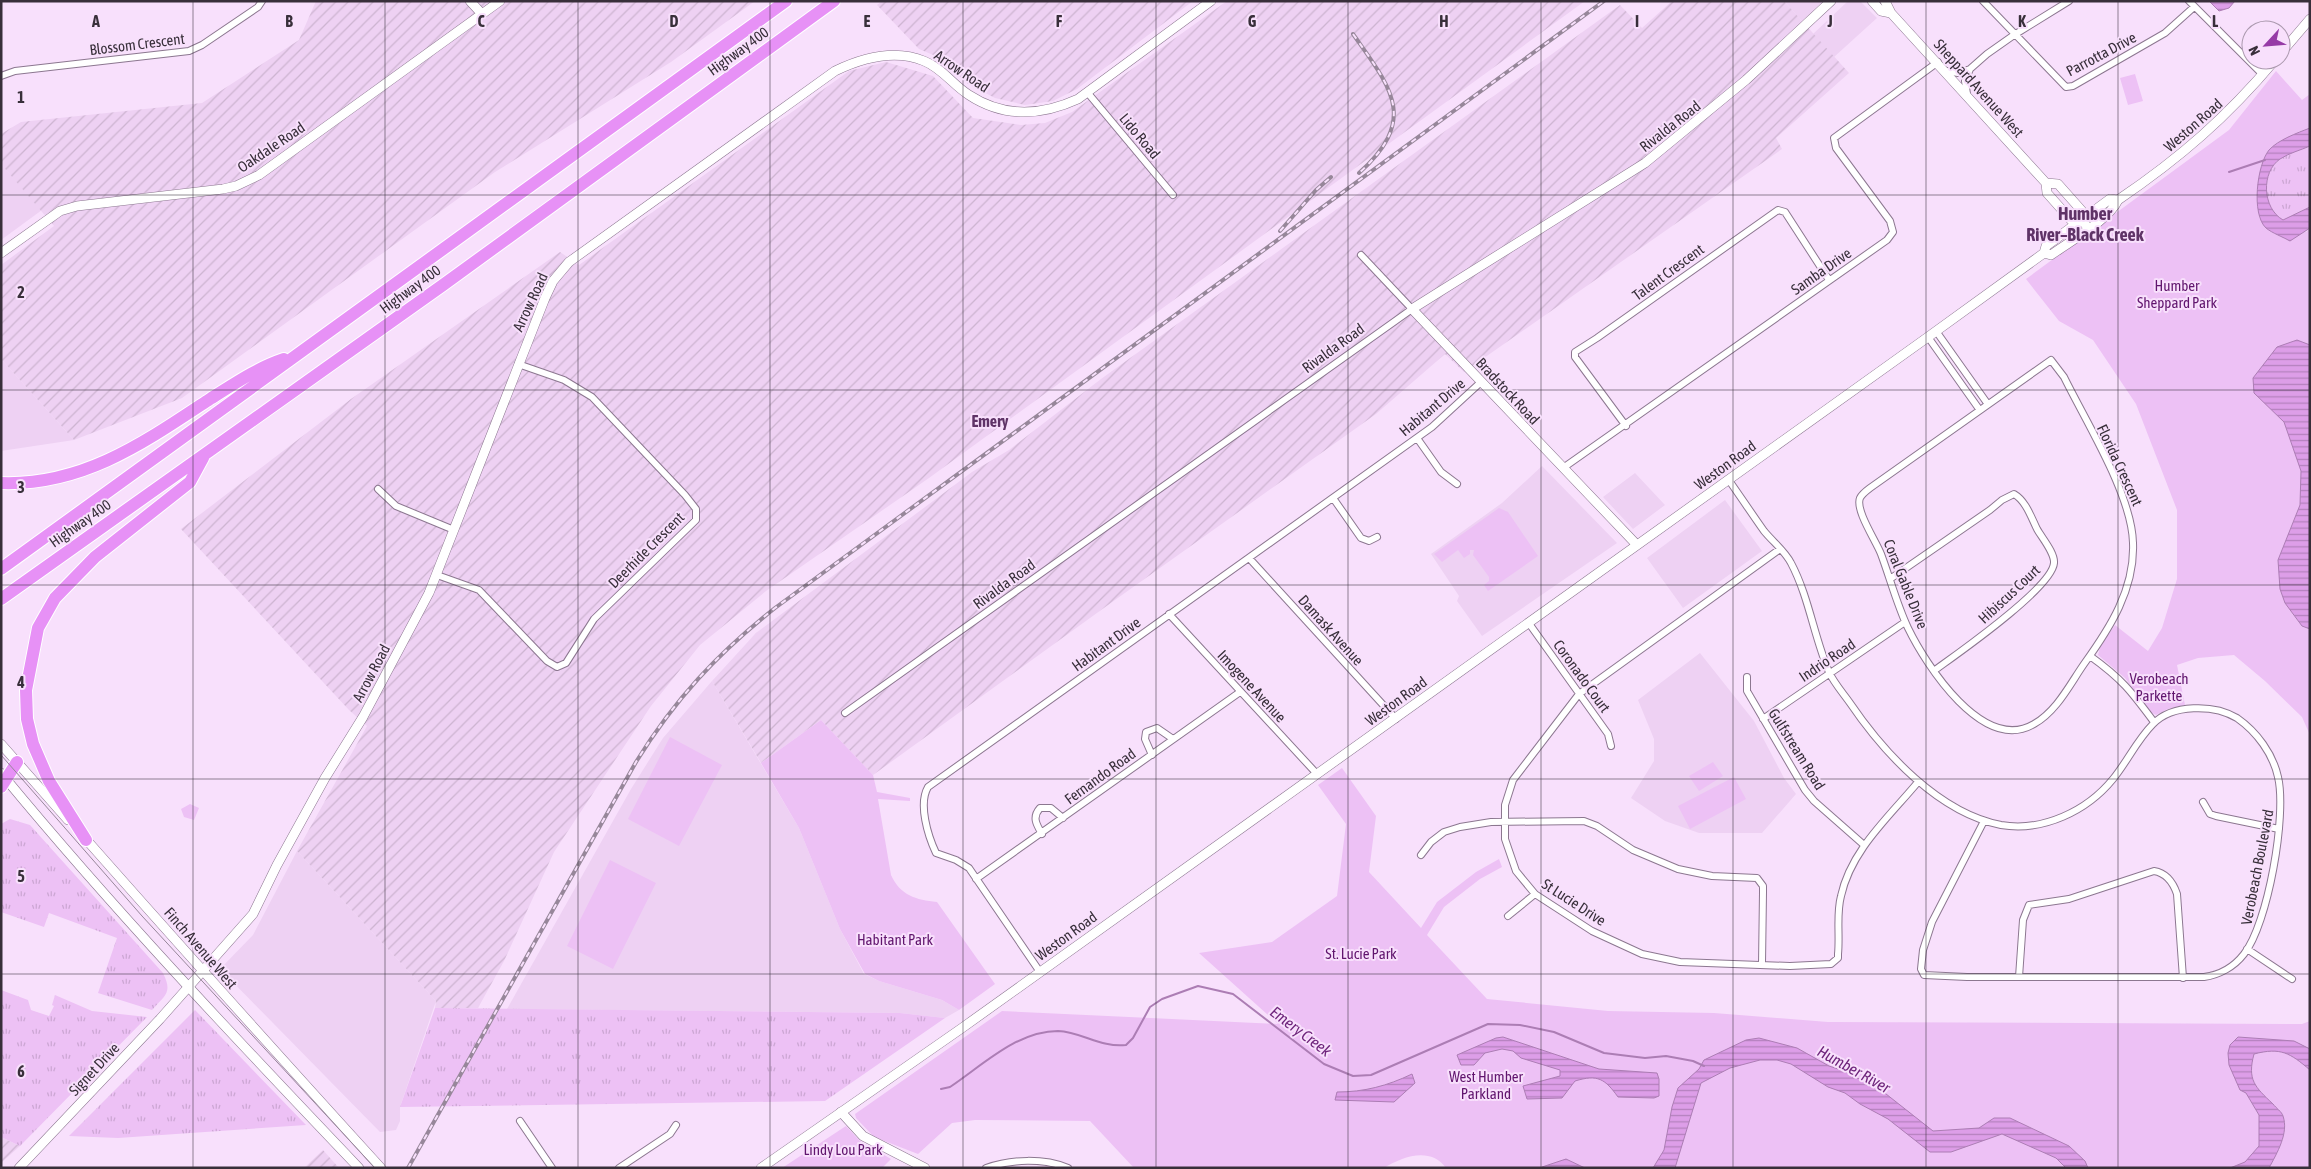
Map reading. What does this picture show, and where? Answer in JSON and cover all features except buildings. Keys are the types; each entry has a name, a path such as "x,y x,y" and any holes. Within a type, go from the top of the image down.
{"highway":[{"name":"Highway 400","path":"1,569 786,1"},
{"name":"Highway 400","path":"1,599 204,456 834,1"},
{"path":"1,484 45,481 68,476 105,463 171,425 259,367 296,355"},
{"path":"86,840 48,781 33,744 27,712 26,690 38,628 54,598 95,557 190,482 204,456"},
{"path":"3,780 14,770 17,762"}],"main road":[{"path":"470,1 482,14"},
{"name":"Oakdale Road","path":"1,253 60,211 77,206 201,193 236,186 265,170 500,1"},
{"name":"Arrow Road","path":"187,987 253,914 277,865 325,778 363,717 437,575 548,291 569,262 835,71 848,64 880,56 911,58 934,66 969,95 985,104 997,109 1024,114 1060,107 1087,92 1211,1"},
{"name":"Rivalda Road","path":"1412,309 1645,163 1718,106 1831,1"},
{"name":"Sheppard Avenue West","path":"1872,1 1881,11 1891,13"},
{"name":"Sheppard Avenue West","path":"1885,1 1891,13 1938,62 2046,182 2047,193 2071,220 2082,220"},
{"path":"2291,41 2310,18"},
{"name":"Weston Road","path":"2044,253 2051,254 2114,209 2118,200 2163,169 2201,138 2229,113 2267,70"},
{"name":"Sheppard Avenue West","path":"2046,182 2058,184 2082,211 2082,220 2088,228"},
{"name":"Weston Road","path":"761,1168 1396,719 1636,544 2044,253 2046,246 2110,199 2118,200"},
{"name":"Bradstock Road","path":"1412,309 1636,544"},
{"name":"Finch Avenue West","path":"1,744 186,950 202,971 381,1168"},
{"path":"3,780 187,987 359,1168"},
{"name":"Signet Drive","path":"19,1168 160,1019 187,987"},
{"path":"842,1112 863,1136 926,1168"}],"street":[{"name":"Blossom Crescent","path":"1,76 18,70 189,51 202,45 258,7 262,1"},
{"name":"Parrotta Drive","path":"1983,1 2060,84 2066,87 2073,86 2165,32 2194,7"},
{"path":"1946,71 1958,73 1970,69 2014,34 2069,1"},
{"path":"2189,1 2263,75"},
{"name":"Samba Drive","path":"1563,468 1626,426 1887,240 1893,232 1890,221 1836,148 1834,138 1938,62"},
{"path":"1967,94 1965,81 1970,69"},
{"name":"Lido Road","path":"1087,92 1173,195"},
{"name":"Talent Crescent","path":"1626,426 1575,357 1574,352 1579,348 1597,338 1778,210 1785,212 1829,280"},
{"name":"Bradstock Road","path":"1361,255 1412,309"},
{"name":"Rivalda Road","path":"845,713 1412,309"},
{"path":"1936,331 1987,403"},
{"path":"1928,336 1979,409"},
{"name":"Florida Crescent","path":"1987,403 2051,360 2064,377 2127,503 2133,544 2131,576 2116,614 2090,656"},
{"name":"Deerhide Crescent","path":"437,575 479,590 547,661 557,667 562,666 574,654 594,619 696,520 696,509 685,495 592,397 564,380 518,364"},
{"name":"Habitant Drive","path":"1040,972 969,868 962,863 936,853 923,804 928,787 1417,438 1443,418 1481,382"},
{"name":"Coral Gable Drive","path":"1987,403 1860,496 1859,507 1862,516 1880,551 1905,622 1953,696 1970,712 1992,727 2009,730 2025,728 2040,720 2060,700 2090,656"},
{"path":"1417,438 1441,472 1457,484"},
{"name":"Verobeach Boulevard","path":"1728,479 1765,532 1790,561 1802,588 1830,674 1866,727 1918,782 1960,810 1984,821 2005,826 2044,823 2074,812 2103,791 2154,722 2180,710 2206,708 2231,716 2246,726 2268,750 2274,763 2282,796 2280,829 2263,916 2256,935 2247,950 2230,967 2216,974 2184,978 1928,977 1921,972 1923,950 1932,922 1984,821"},
{"path":"378,489 396,506 454,530"},
{"name":"Hibiscus Court","path":"1890,579 2002,500 2014,494 2026,507 2053,557 2052,570 2046,578 2011,613 1935,670"},
{"path":"1333,498 1361,538 1369,540 1377,537"},
{"name":"St Lucie Drive","path":"1780,549 1579,694 1513,780 1504,805 1505,838 1512,864 1523,882 1534,894 1592,931 1652,958 1680,962 1831,964 1835,962 1838,954 1840,896 1847,875 1864,845 1918,782"},
{"name":"Damask Avenue","path":"1249,558 1396,719"},
{"name":"Imogene Avenue","path":"1169,614 1317,774"},
{"name":"Coronado Court","path":"1528,622 1608,734 1611,746"},
{"name":"Indrio Road","path":"1763,719 1905,622"},
{"path":"2090,656 2127,685 2154,722"},
{"name":"Gulfstream Road","path":"1747,677 1747,691 1790,768 1810,797 1864,845"},
{"name":"Fernando Road","path":"976,880 1240,692"},
{"name":"Fernando Road","path":"1152,755 1145,739 1146,732 1157,728 1173,739"},
{"path":"2203,802 2210,814 2280,829"},
{"name":"Fernando Road","path":"1042,834 1035,822 1036,813 1040,808 1051,808 1063,818"},
{"path":"1421,855 1431,842 1444,832 1491,822 1584,821 1597,826 1633,850 1678,869 1712,876 1757,878 1763,886 1762,964"},
{"path":"2019,977 2023,920 2029,905 2069,899 2154,870 2160,872 2171,881 2177,894 2184,978"},
{"path":"1508,916 1534,894"},
{"path":"2247,950 2292,979"},
{"path":"520,1122 552,1168"},
{"path":"619,1168 670,1134 676,1125"},
{"path":"986,1168 1007,1162 1043,1162 1068,1168"}],"shaded area":[{"path":"316,1 755,1 671,62 495,172 182,398 74,440 1,359 1,265 54,226 1,164 1,134 21,122 202,103 299,40"},
{"path":"882,1 1193,1 1077,89 1053,101 1025,105 995,98 968,84 938,57 919,49 877,5"},
{"path":"1227,1 1585,1 929,478 766,591 700,645 651,706 554,852 504,961 478,1008 435,1008 436,1001 297,851 367,726 349,710 181,529 351,399 560,252 579,265 849,71 886,62 933,76 973,118 1021,125 1045,123 1072,112"},
{"path":"1672,1 1784,1 1849,73 1776,138 1782,149 1464,372 1445,354 1376,414 873,775 821,720 761,763 712,681 756,633 972,472 1009,450 1101,379 1620,5 1642,28"},
{"path":"1784,1 1823,1 1802,21"},
{"path":"1848,1 1860,1 1877,18 1834,57 1813,34"},
{"path":"2209,1 2235,1 2229,8 2219,11"},
{"path":"2310,128 2310,146 2280,159 2274,165 2267,181 2266,190 2271,207 2283,220 2310,207 2310,228 2290,241 2268,230 2261,221 2258,212 2257,189 2261,167 2269,150 2282,140"},
{"path":"1,164 42,210 1,240"},
{"path":"2297,340 2310,345 2310,629 2302,626 2285,603 2280,589 2278,560 2300,505 2301,471 2284,422 2254,393 2253,378 2277,347"},
{"path":"1,359 74,440 1,451"},
{"path":"1542,466 1617,543 1482,636 1457,601 1459,596 1431,554 1502,503"},
{"path":"1635,473 1665,505 1633,529 1603,497"},
{"path":"1725,500 1762,551 1683,608 1647,558"},
{"path":"1700,653 1754,721 1784,778 1796,794 1762,833 1699,833 1665,821 1631,798 1654,761 1654,739 1638,700"},
{"path":"712,681 799,828 840,929 864,974 879,981 942,1000 959,1010 945,1018 900,1013 507,1009 631,789 663,738"},
{"path":"297,851 436,1001 400,1107 400,1121 396,1130 380,1132 220,969 253,935"},
{"path":"1503,1037 1599,1069 1657,1073 1659,1096 1654,1098 1618,1097 1605,1082 1590,1078 1575,1081 1562,1098 1527,1099 1523,1086 1560,1076 1560,1070 1521,1058 1513,1051 1502,1049 1485,1053 1474,1065 1461,1065 1457,1055 1496,1038"},
{"path":"2238,1037 2294,1041 2310,1049 2310,1070 2297,1059 2285,1053 2271,1051 2254,1054 2251,1070 2254,1082 2261,1093 2281,1113 2284,1122 2281,1143 2269,1168 2230,1168 2245,1162 2259,1146 2259,1115 2246,1093 2240,1090 2229,1065 2228,1053 2230,1045"},
{"path":"1759,1038 1797,1048 1829,1066 1844,1071 1881,1090 1933,1131 1979,1128 1994,1118 2010,1118 2069,1146 2085,1161 2088,1168 2066,1168 2056,1158 2002,1134 1951,1152 1930,1152 1888,1119 1860,1104 1845,1093 1828,1087 1791,1064 1777,1060 1760,1060 1730,1068 1701,1083 1675,1168 1653,1168 1664,1150 1672,1107 1678,1088 1699,1069 1704,1060 1746,1040"},
{"path":"1412,1074 1415,1083 1394,1102 1335,1100 1337,1092 1357,1091 1375,1087 1394,1082"},
{"path":"1,1137 20,1146 1,1163"},
{"path":"323,1150 339,1168 304,1168"},
{"path":"1566,1159 1585,1168 1541,1168 1542,1167"}],"green space":[{"name":"Humber Sheppard Park","path":"2276,71 2302,100 2310,94 2310,128 2273,147 2268,152 2259,218 2306,232 2310,228 2310,735 2302,717 2265,681 2234,655 2198,658 2177,665 2185,705 2168,709 2156,715 2150,712 2125,678 2098,655 2100,647 2115,625 2148,651 2162,628 2177,579 2177,510 2136,404 2093,340 2059,321 2026,279 2229,130"},
{"path":"2135,74 2143,101 2128,105 2120,78"},
{"path":"2310,146 2310,207 2283,220 2276,215 2271,207 2266,190 2267,181 2274,165 2280,159"},
{"path":"1499,508 1508,512 1538,556 1488,591 1484,585 1489,581 1489,577 1473,555 1474,550 1470,550 1470,554 1464,558 1458,550 1442,562 1434,554"},
{"name":"Habitant Park","path":"821,720 873,775 877,792 910,798 910,801 878,799 891,875 904,892 922,900 937,902 995,984 959,1010 942,1000 879,981 865,974 840,929 799,828 761,763"},
{"path":"670,737 722,765 679,846 628,819"},
{"path":"1713,762 1723,776 1699,791 1689,776"},
{"name":"West Humber Parkland","path":"1342,768 1376,816 1369,872 1421,928 1437,902 1476,872 1499,859 1502,867 1480,879 1444,907 1427,935 1487,999 1608,1011 1714,1013 1828,1022 2302,1024 2310,1021 2310,1168 1446,1168 1439,1161 1424,1155 1407,1157 1384,1168 1134,1168 1090,1121 975,1120 952,1123 918,1154 874,1137 856,1118 855,1114 1002,1011 1278,1024 1199,953 1272,942 1337,896 1346,824 1318,785"},
{"path":"1734,777 1746,799 1690,829 1678,806"},
{"path":"190,804 199,808 194,820 184,817 181,809"},
{"path":"10,819 30,825 163,973 167,990 164,997 152,1010 98,993 117,938 49,913 44,927 1,912 1,824"},
{"path":"610,860 656,883 613,969 567,946"},
{"path":"1,990 28,1000 31,1010 49,1016 54,1006 52,1005 55,995 92,1011 147,1017 20,1146 1,1137"},
{"path":"435,1008 900,1013 945,1018 825,1101 400,1107"},
{"path":"195,1010 306,1125 118,1138 69,1136"},
{"name":"Lindy Lou Park","path":"846,1126 860,1141 891,1159 882,1168 782,1168"}],"waterway":[{"path":"2229,172 2265,160"},
{"name":"Emery Creek","path":"941,1089 950,1087 1015,1043 1043,1033 1067,1032 1108,1044 1126,1045 1133,1038 1150,1007 1162,999 1198,986 1233,994 1324,1064 1353,1076 1371,1075 1488,1024 1520,1025 1554,1032 1604,1053 1645,1058 1666,1056 1693,1061 1704,1066"}],"tram line":[{"path":"1,755 142,916 375,1168"}],"railway":[{"path":"408,1168 636,762 666,718 716,660 775,608 1604,1"},
{"path":"1353,34 1378,71 1387,87 1393,104 1393,120 1389,136 1378,154 1359,173"},
{"path":"1280,231 1316,190 1331,177"}],"district":[{"name":"Humber River–Black Creek","path":"2085,223"},
{"name":"Emery","path":"990,421"}],"park label":[{"name":"Verobeach Parkette","path":"2159,686"},
{"name":"St. Lucie Park","path":"1361,953"}],"water label":[{"name":"Humber River","path":"1854,1069"}]}
